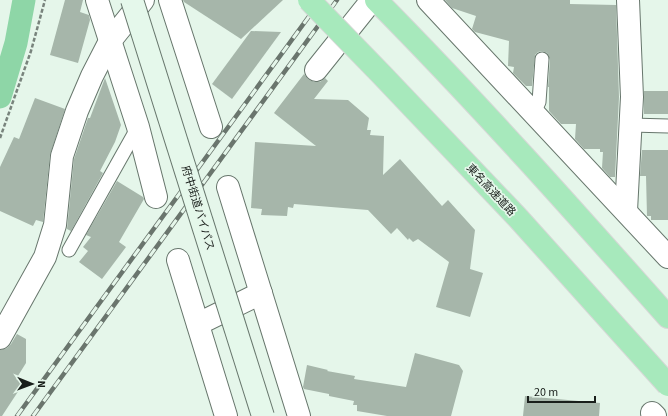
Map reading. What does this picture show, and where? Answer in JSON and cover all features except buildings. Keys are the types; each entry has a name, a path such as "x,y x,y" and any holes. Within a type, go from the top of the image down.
{"highway":[{"name":"東名高速道路","path":"309,0 518,218 668,385"},
{"path":"376,0 413,37 551,185 668,317"}],"street":[{"path":"97,0 138,127 156,197"},
{"name":"府中街道バイパス","path":"132,0 263,416"},
{"path":"0,338 45,257 55,225 62,156 77,111 92,76 110,42 143,0"},
{"path":"170,0 211,127"},
{"path":"316,70 372,0"},
{"path":"428,0 668,257"},
{"path":"626,211 632,97 628,0"},
{"path":"228,187 299,416"},
{"path":"178,260 226,416"},
{"path":"198,324 262,293"}],"lane":[{"path":"534,113 540,102 542,59"},
{"path":"631,125 668,126"},
{"path":"69,250 138,127"}],"path":[{"path":"0,138 31,51 45,0"}],"waterway":[{"path":"0,97 16,43 24,0"}],"railway":[{"path":"17,416 321,0"},
{"path":"33,416 337,0"}]}
